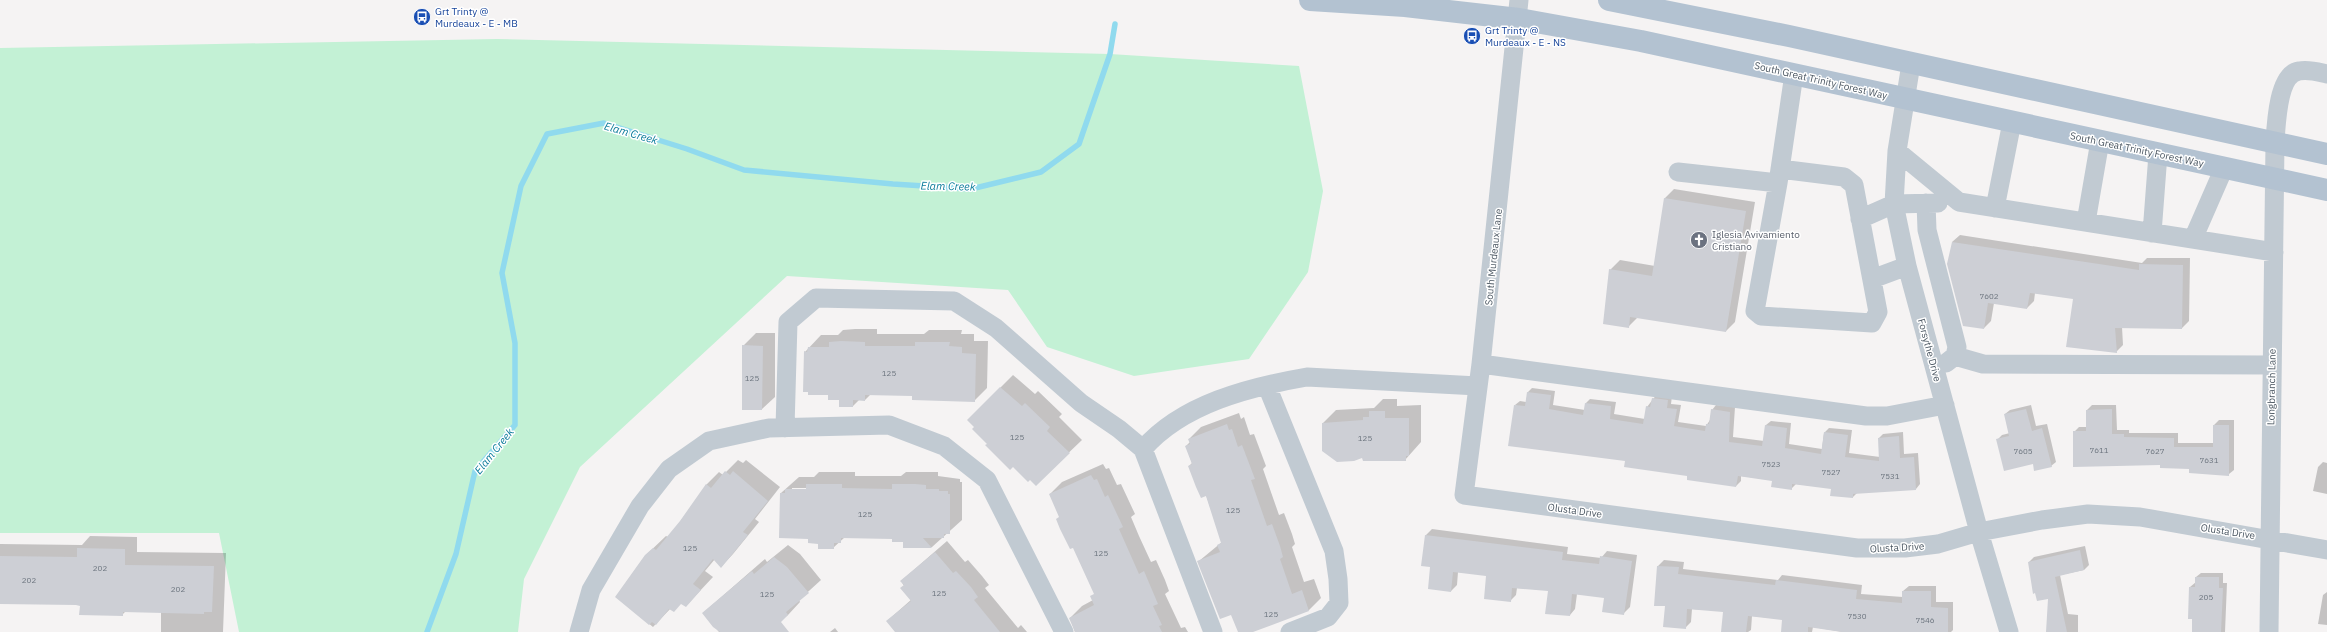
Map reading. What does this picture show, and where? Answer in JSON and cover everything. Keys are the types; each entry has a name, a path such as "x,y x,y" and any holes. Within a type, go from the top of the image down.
{"main road":[{"name":"South Great Trinity Forest Way","path":"1310,0 1405,6 1519,10 1649,43 2327,190"},
{"path":"1609,0 1789,36 1911,64 2327,154"}],"street":[{"name":"South Murdeaux Lane","path":"1464,495 1481,364 1519,10"},
{"name":"Forsythe Drive","path":"1911,64 1904,99 1894,204 1907,266 1979,532 2009,632"},
{"name":"Longbranch Lane","path":"2269,632 2274,179 2277,109 2288,78 2298,71 2312,71 2327,74"},
{"path":"1678,172 1779,176 1844,177 1854,184 1878,312 1872,324 1761,316 1755,311 1779,176 1794,74"},
{"path":"1995,208 2012,122"},
{"path":"2086,222 2100,141"},
{"path":"1898,151 1959,202"},
{"path":"2152,233 2158,154"},
{"path":"2193,239 2224,168"},
{"path":"1860,219 1894,204 1959,202 2274,252"},
{"path":"1926,203 1927,230 1957,347 1955,356 1935,369"},
{"path":"1872,279 1907,266"},
{"path":"785,428 788,322 816,298 954,300 996,328 1076,398 1119,429 1143,449 1213,632"},
{"path":"1955,356 1983,364 2272,365"},
{"path":"1481,364 1866,416 1887,416 1945,405"},
{"path":"1143,449 1164,429 1203,407 1238,392 1306,377 1478,386"},
{"path":"1267,386 1334,551 1338,579 1339,603 1328,617 1290,632"},
{"path":"579,632 591,590 640,506 669,469 709,441 769,428 889,425 944,446 987,480 1064,632"},
{"name":"Olusta Drive","path":"1464,495 1857,548 1905,548 1938,544 1979,532 2042,520 2088,514 2140,517 2269,538 2327,550"}],"green space":[{"path":"497,39 1110,54 1299,66 1323,191 1308,272 1249,359 1134,376 1047,347 1008,290 787,276 580,467 524,579 518,632 239,632 219,533 0,533 0,48"}],"building":[{"name":"Iglesia Avivamiento Cristiano","path":"1664,198 1746,211 1726,332 1630,317 1629,328 1603,324 1609,269 1652,276"},
{"path":"1952,242 2139,270 2139,264 2183,265 2182,329 2115,328 2117,353 2066,347 2073,299 2030,293 2027,309 1988,303 1984,329 1963,326 1947,264"},
{"path":"829,342 865,342 865,346 915,346 915,342 950,342 949,346 962,347 962,353 976,354 975,402 912,400 912,396 865,395 865,401 853,400 853,407 839,407 839,400 828,400 828,395 808,395 808,392 803,392 804,351 807,352 808,347 829,347"},
{"path":"742,345 763,346 762,410 742,410"},
{"path":"1000,387 1022,406 1025,403 1050,427 1047,431 1070,453 1036,486 1030,480 1028,482 1013,467 1010,470 985,445 987,444 972,429 974,427 967,420"},
{"path":"1527,392 1551,395 1549,409 1583,415 1585,403 1611,406 1610,419 1643,424 1646,406 1650,407 1652,398 1668,400 1667,408 1677,409 1674,426 1705,431 1706,424 1709,424 1711,409 1730,412 1729,442 1762,446 1765,425 1787,428 1785,448 1821,454 1824,432 1848,435 1845,457 1879,461 1878,438 1899,436 1900,458 1914,457 1916,490 1853,494 1853,498 1830,496 1831,489 1792,484 1792,490 1771,487 1772,481 1738,476 1736,487 1687,480 1687,476 1624,467 1625,461 1508,446 1514,405 1525,406"},
{"path":"2026,409 2032,431 2042,428 2052,467 2034,471 2033,464 2004,471 1996,439 2009,436 2004,414"},
{"path":"2112,409 2112,434 2124,434 2124,437 2174,438 2174,447 2213,447 2213,425 2229,425 2229,476 2189,473 2189,469 2160,468 2160,465 2073,467 2073,431 2086,431 2086,410"},
{"path":"1369,411 1385,411 1385,418 1409,418 1409,456 1406,456 1406,461 1363,461 1362,458 1354,461 1337,462 1322,451 1322,423 1363,420 1363,417 1369,417"},
{"path":"1227,424 1229,430 1232,429 1238,447 1242,445 1255,479 1251,480 1267,526 1272,524 1280,546 1283,557 1280,559 1292,594 1302,590 1309,611 1253,632 1238,632 1231,615 1220,619 1197,561 1220,552 1217,545 1221,543 1206,496 1201,498 1188,466 1192,464 1185,446 1190,444 1188,439"},
{"path":"725,471 730,475 733,471 768,501 743,532 748,535 721,568 713,559 693,584 701,590 686,607 681,604 674,612 669,609 656,625 652,622 649,625 615,597 645,555 653,548 656,550 680,521 706,484 711,488"},
{"path":"1091,475 1094,480 1097,479 1105,497 1108,495 1123,527 1119,529 1139,574 1144,571 1158,604 1153,606 1162,625 1159,626 1162,632 1075,632 1069,618 1094,605 1090,596 1094,594 1073,548 1070,549 1060,529 1056,519 1059,517 1049,494"},
{"path":"806,484 842,484 842,488 892,489 892,484 915,484 926,485 926,489 948,491 948,494 950,494 950,534 944,534 944,538 923,538 932,548 903,548 903,542 892,542 892,539 841,538 841,543 834,543 834,549 818,549 818,544 808,543 808,539 779,538 780,493 785,493 785,489 806,489"},
{"path":"1425,535 1563,552 1562,560 1599,564 1600,556 1632,561 1624,615 1602,612 1604,598 1572,594 1570,616 1545,614 1548,591 1512,588 1511,602 1484,599 1486,576 1453,572 1451,592 1428,589 1430,567 1421,566"},
{"path":"77,548 125,549 125,565 214,566 212,612 204,612 204,614 123,612 123,616 79,615 80,606 76,605 0,604 0,556 77,557"},
{"path":"2080,550 2084,570 2055,577 2067,632 2046,632 2048,599 2037,601 2035,593 2033,594 2028,562"},
{"path":"935,552 953,573 956,571 971,587 978,597 974,600 1000,632 895,632 886,621 911,601 900,588 904,585 900,581"},
{"path":"774,557 787,567 809,593 786,612 788,615 781,622 789,632 720,632 713,627 702,613 752,571 754,574"},
{"path":"1657,566 1679,567 1678,574 1775,585 1776,580 1857,590 1856,599 1902,603 1902,591 1931,591 1931,607 1948,608 1948,632 1842,632 1808,627 1808,632 1781,632 1782,620 1748,616 1746,632 1721,632 1723,612 1687,609 1686,629 1663,627 1665,606 1654,606"},
{"path":"2195,577 2219,577 2219,588 2223,588 2221,632 2192,632 2192,619 2188,619 2189,587 2195,587"}],"waterway":[{"name":"Elam Creek","path":"427,632 456,554 475,471 515,425 515,343 502,273 521,186 547,134 604,123 687,149 744,170 893,184 971,189 1041,172 1079,144 1110,54 1115,24"}],"place":[{"name":"Grt Trinty @ Murdeaux - E - MB","path":"422,17"},
{"name":"Grt Trinty @ Murdeaux - E - NS","path":"1472,36"},
{"name":"Iglesia Avivamiento Cristiano","path":"1699,240"}]}
